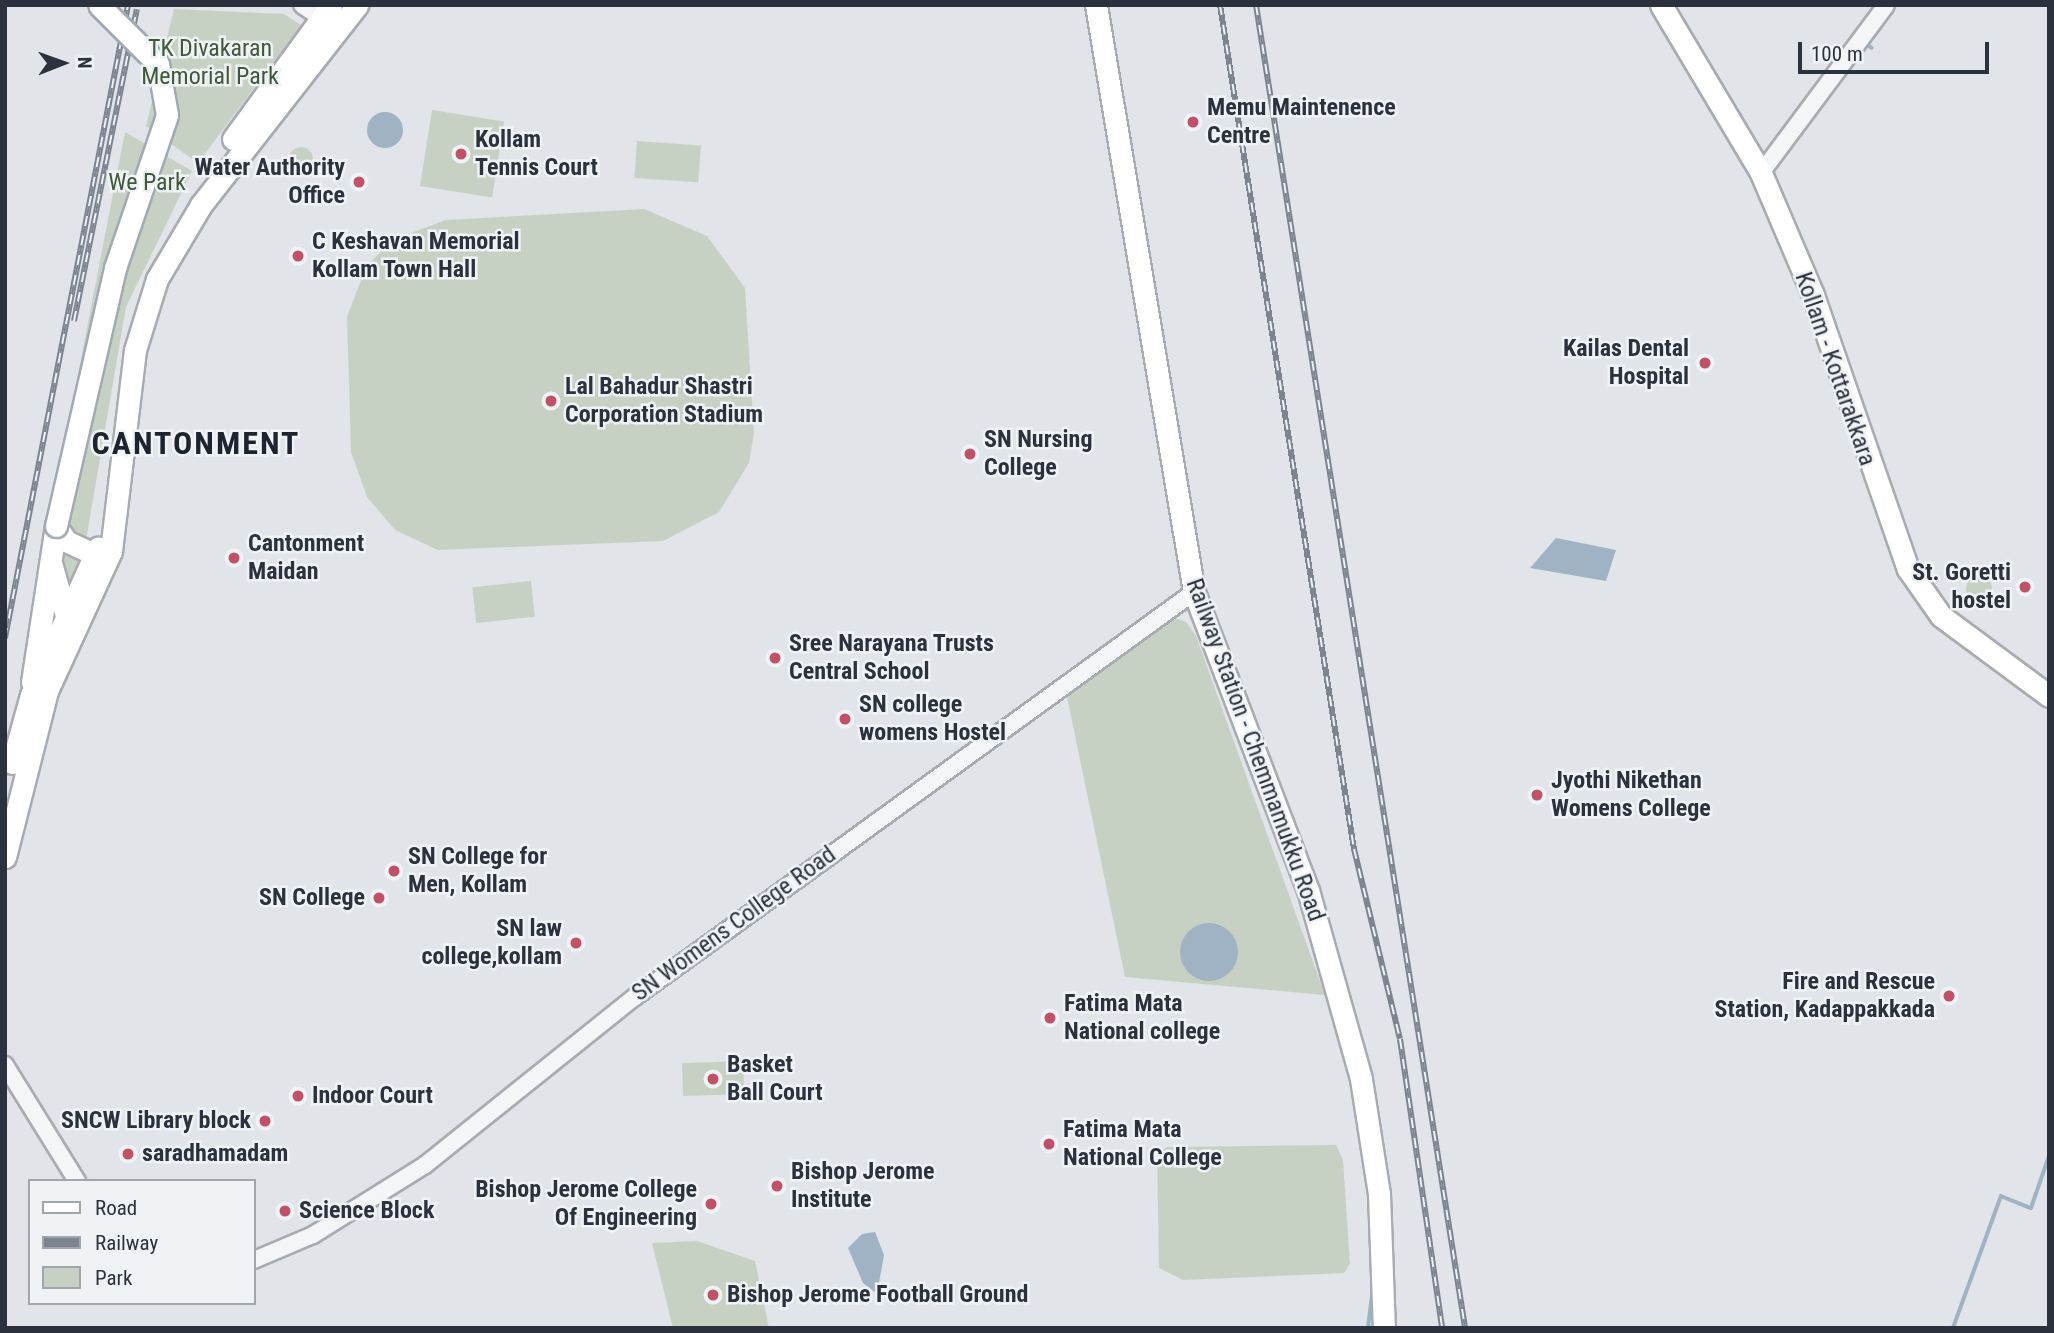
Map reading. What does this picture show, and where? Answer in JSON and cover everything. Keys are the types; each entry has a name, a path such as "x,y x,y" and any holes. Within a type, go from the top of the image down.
{"main road":[{"path":"5,796 31,695 49,558 115,268 167,115 158,64 99,5"},
{"path":"31,695 70,630 111,551 135,350 157,279 201,205 357,5"},
{"name":"Railway Station - Chemmamukku Road","path":"1096,5 1194,592 1308,890 1348,1028 1379,1194 1384,1328"},
{"name":"Kollam - Kottarakkara","path":"1661,5 1761,173 1813,295 1908,569 1941,616 2049,696"},
{"path":"5,857 40,714 96,555 122,350 143,287 178,215 326,12"},
{"path":"56,526 66,541 96,555"},
{"path":"49,558 70,630"}],"street":[{"path":"302,5 326,12"},
{"path":"1761,173 1885,5"},
{"name":"SN Womens College Road","path":"256,1260 275,1255 425,1165 646,989 1194,592"},
{"path":"5,1065 76,1179"}],"green space":[{"name":"TK Divakaran Memorial Park","path":"174,9 284,14 301,25 198,163 146,126"},
{"name":"Kollam Tennis Court","path":"432,110 504,121 492,197 420,186"},
{"name":"We Park","path":"125,132 192,171 126,307 85,546 70,536 74,463 62,457"},
{"path":"637,141 701,145 698,182 634,178"},
{"path":"301,147 309,151 313,159 309,167 301,171 293,167 289,159 293,151"},
{"name":"Lal Bahadur Shastri Corporation Stadium","path":"644,209 707,236 745,288 754,433 749,463 719,512 663,541 438,550 395,530 367,497 351,452 347,317 366,267 392,240 446,220"},
{"path":"63,554 82,562 78,582 66,590"},
{"path":"1979,576 1988,580 1992,589 1988,598 1979,602 1970,598 1966,589 1970,580"},
{"path":"531,581 535,617 476,623 472,587"},
{"path":"1169,616 1186,622 1196,636 1325,995 1125,977 1066,692"},
{"name":"Basket Ball Court","path":"743,1061 744,1094 683,1096 682,1063"},
{"path":"1336,1145 1343,1160 1350,1264 1344,1273 1183,1280 1159,1268 1157,1153 1167,1147"},
{"name":"Bishop Jerome Football Ground","path":"697,1241 755,1261 769,1328 673,1328 652,1243"}],"water":[{"path":"385,112 397,118 403,130 397,142 385,148 373,142 367,130 373,118"},
{"path":"1556,538 1616,550 1606,581 1530,568"},
{"path":"1203,923 1215,923 1230,931 1238,946 1238,958 1230,973 1215,981 1203,981 1188,973 1180,958 1180,946 1188,931"},
{"path":"875,1232 884,1255 877,1294 863,1283 848,1248 862,1234"}],"waterway":[{"path":"1863,41 1872,48"},
{"path":"1953,1328 2001,1196 2031,1208 2049,1156"},
{"path":"1368,1328 1372,1295"}],"railway":[{"path":"5,638 128,5"},
{"path":"1220,5 1354,849 1400,1039 1442,1328"},
{"path":"1256,5 1465,1328"},
{"path":"74,321 137,9"}],"place":[{"name":"Memu Maintenence Centre","path":"1193,122"},
{"name":"Kollam Tennis Court","path":"461,154"},
{"name":"Water Authority Office","path":"359,182"},
{"name":"C Keshavan Memorial Kollam Town Hall","path":"298,256"},
{"name":"Kailas Dental Hospital","path":"1705,363"},
{"name":"Lal Bahadur Shastri Corporation Stadium","path":"551,401"},
{"name":"SN Nursing College","path":"970,454"},
{"name":"Cantonment Maidan","path":"234,558"},
{"name":"St. Goretti hostel","path":"2025,587"},
{"name":"Sree Narayana Trusts Central School","path":"775,658"},
{"name":"SN college womens Hostel","path":"845,719"},
{"name":"Jyothi Nikethan Womens College","path":"1537,795"},
{"name":"SN College for Men, Kollam","path":"394,871"},
{"name":"SN College","path":"379,898"},
{"name":"SN law college,kollam","path":"576,943"},
{"name":"Fire and Rescue Station, Kadappakkada","path":"1949,996"},
{"name":"Fatima Mata National college","path":"1050,1018"},
{"name":"Basket Ball Court","path":"713,1079"},
{"name":"Indoor Court","path":"298,1096"},
{"name":"SNCW Library block","path":"265,1121"},
{"name":"Fatima Mata National College","path":"1049,1144"},
{"name":"saradhamadam","path":"128,1154"},
{"name":"Bishop Jerome Institute","path":"777,1186"},
{"name":"Bishop Jerome College Of Engineering","path":"711,1204"},
{"name":"Science Block","path":"285,1211"},
{"name":"Bishop Jerome Football Ground","path":"713,1295"}],"district":[{"name":"CANTONMENT","path":"196,443"}]}
